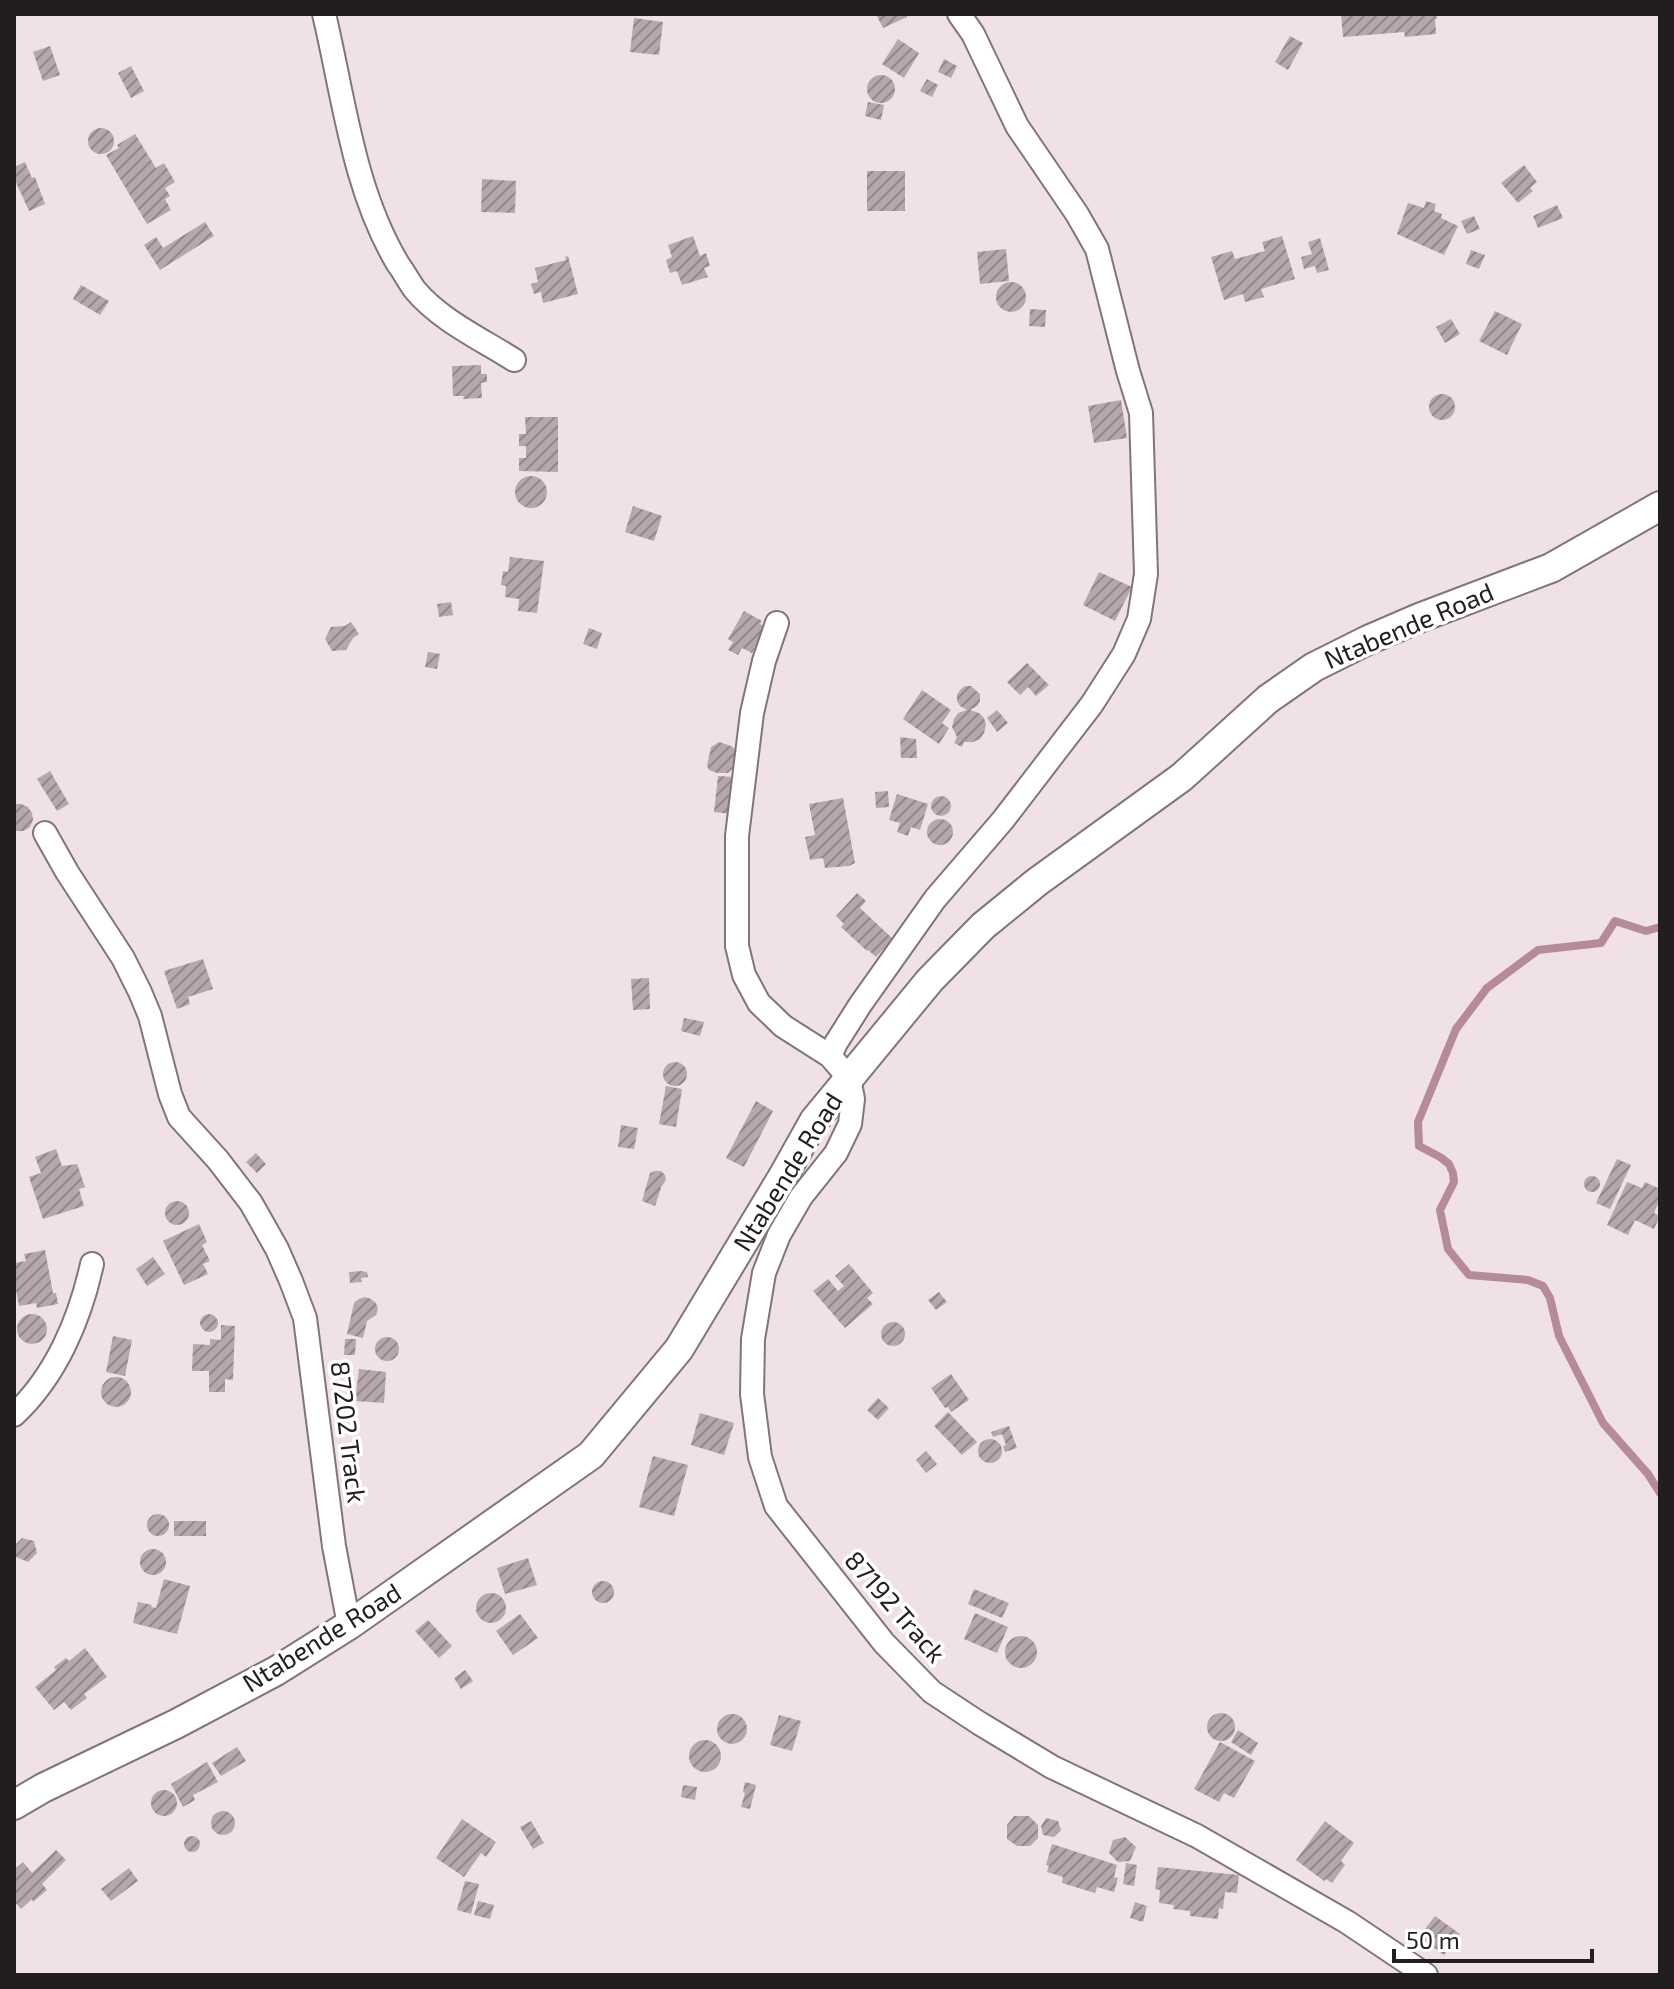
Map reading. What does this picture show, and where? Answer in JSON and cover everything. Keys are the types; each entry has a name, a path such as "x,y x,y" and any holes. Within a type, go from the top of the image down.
{"street":[{"path":"324,14 349,132 382,236 414,289 435,309 514,360"},
{"path":"830,1056 860,1005 935,899 1003,820 1092,704 1124,654 1139,619 1146,574 1141,413 1097,249 1017,126 973,34 959,14"},
{"name":"Ntabende Road","path":"14,1805 276,1671 349,1625 591,1455 679,1349 814,1121 930,980 983,926 1037,882 1182,777 1268,699 1314,667 1368,640 1551,568 1660,506"},
{"path":"777,623 752,713 737,836 737,946 744,975 759,1003 783,1026 830,1056 849,1078"},
{"name":"87202 Track","path":"45,833 123,958 140,992 179,1117 243,1192 277,1249 305,1318 334,1546 349,1625"},
{"name":"87192 Track","path":"849,1078 853,1099 850,1124 836,1153 801,1197 779,1235 764,1273 753,1339 752,1394 760,1457 776,1506 884,1643 932,1692 1052,1767 1197,1836 1334,1914 1426,1975"},
{"path":"14,1415 39,1387 61,1354 86,1292 92,1264"}],"building":[{"path":"876,14 906,14 907,17 883,28"},
{"path":"1341,14 1436,14 1436,34 1405,37 1404,32 1343,37"},
{"path":"634,18 663,22 659,55 630,52"},
{"path":"1290,36 1303,43 1288,70 1275,62"},
{"path":"898,39 919,53 904,78 882,64"},
{"path":"50,46 60,75 43,81 33,52"},
{"path":"944,59 957,66 951,78 938,72"},
{"path":"131,66 144,91 131,98 118,73"},
{"path":"881,75 891,79 895,89 891,99 881,103 871,99 867,89 871,79"},
{"path":"927,79 938,85 932,97 920,91"},
{"path":"868,102 884,105 881,120 865,116"},
{"path":"101,128 110,132 114,141 110,150 101,154 92,150 88,141 92,132"},
{"path":"135,134 156,168 164,163 175,182 165,188 170,196 165,199 171,210 147,224 106,155"},
{"path":"25,162 32,178 35,177 45,204 29,211 14,178 14,167"},
{"path":"1524,165 1537,182 1530,188 1533,191 1518,203 1501,183"},
{"path":"867,171 905,171 905,211 867,211"},
{"path":"482,179 516,181 515,213 481,212"},
{"path":"1426,201 1436,204 1434,211 1442,214 1441,218 1458,226 1444,255 1397,234 1408,203 1424,208"},
{"path":"1557,205 1563,218 1538,228 1533,216"},
{"path":"1474,216 1480,229 1467,234 1461,221"},
{"path":"205,222 214,236 160,270 144,245 156,237 163,248"},
{"path":"693,236 700,256 706,253 710,266 704,268 708,277 682,285 677,271 670,273 666,260 672,257 668,245"},
{"path":"1282,236 1295,279 1261,289 1264,297 1245,302 1243,294 1224,300 1211,257 1232,251 1235,259 1265,251 1262,242"},
{"path":"1320,238 1329,270 1317,273 1315,266 1304,269 1301,257 1312,254 1308,242"},
{"path":"1006,249 1009,281 980,284 977,252"},
{"path":"1471,250 1485,255 1479,269 1466,264"},
{"path":"568,256 578,294 543,303 541,292 534,294 531,284 538,282 535,268 566,260"},
{"path":"1011,282 1022,286 1026,297 1022,308 1011,312 1000,308 996,297 1000,286"},
{"path":"81,285 109,301 100,315 73,299"},
{"path":"1030,309 1046,310 1045,327 1029,326"},
{"path":"1495,311 1522,324 1507,355 1479,341"},
{"path":"1451,319 1460,334 1445,343 1436,327"},
{"path":"481,365 481,374 487,374 487,382 481,383 482,398 453,396 452,366"},
{"path":"1442,394 1451,398 1455,407 1451,416 1442,420 1433,416 1429,407 1433,398"},
{"path":"1121,400 1127,438 1094,443 1088,406"},
{"path":"525,417 558,417 558,472 519,471 519,458 526,458 526,446 519,446 519,434 526,434"},
{"path":"531,476 542,481 547,492 542,503 531,508 520,503 515,492 520,481"},
{"path":"633,506 662,516 654,541 625,532"},
{"path":"510,557 544,561 537,613 518,611 519,599 505,597 506,586 501,585 503,571 508,572"},
{"path":"1099,572 1132,587 1115,621 1083,605"},
{"path":"451,602 453,615 439,617 437,604"},
{"path":"744,611 762,621 760,624 767,628 752,653 742,648 738,655 728,650 733,642 728,639"},
{"path":"351,622 359,634 346,650 332,651 325,639 331,627 345,626"},
{"path":"589,628 602,633 597,649 583,644"},
{"path":"428,652 440,654 437,669 425,667"},
{"path":"1027,663 1049,685 1036,696 1028,687 1020,695 1007,682"},
{"path":"965,686 971,686 980,694 977,706 970,710 979,713 986,725 980,739 964,742 962,747 954,743 957,737 952,727 958,713 967,710 957,701 957,695"},
{"path":"922,690 951,710 942,723 949,728 939,744 903,719"},
{"path":"997,710 1008,723 997,732 987,718"},
{"path":"900,737 916,739 917,758 901,758"},
{"path":"719,742 736,750 734,767 728,773 717,773 707,766 711,747"},
{"path":"50,771 69,804 57,811 37,779"},
{"path":"718,776 735,777 731,814 714,812"},
{"path":"888,791 889,807 876,808 875,792"},
{"path":"897,794 928,804 920,830 911,827 908,836 897,832 900,823 889,820"},
{"path":"941,796 948,799 951,806 948,813 941,816 934,813 931,806 934,799"},
{"path":"843,798 855,863 825,868 823,858 810,860 805,837 815,835 809,804"},
{"path":"14,804 28,807 32,813 30,827 24,831 14,831"},
{"path":"940,819 949,823 953,832 949,841 940,845 931,841 927,832 931,823"},
{"path":"857,893 866,901 860,908 893,939 876,957 841,927 844,924 836,916"},
{"path":"203,959 213,989 188,997 190,1004 177,1009 164,971"},
{"path":"649,978 650,1009 633,1010 631,979"},
{"path":"684,1018 704,1022 700,1036 681,1031"},
{"path":"675,1062 683,1066 687,1074 683,1082 675,1086 667,1082 663,1074 667,1066"},
{"path":"666,1086 682,1089 676,1127 659,1124"},
{"path":"756,1101 773,1111 744,1167 726,1158"},
{"path":"621,1125 638,1128 634,1149 618,1147"},
{"path":"56,1149 62,1166 77,1164 85,1187 79,1189 84,1206 43,1219 29,1177 41,1173 35,1157"},
{"path":"256,1153 266,1164 257,1173 246,1162"},
{"path":"1617,1159 1631,1165 1610,1209 1596,1203"},
{"path":"661,1171 666,1180 660,1188 655,1206 642,1201 650,1173"},
{"path":"1589,1176 1595,1176 1600,1184 1598,1190 1589,1192 1584,1187 1584,1181"},
{"path":"1627,1182 1642,1188 1645,1182 1660,1189 1660,1199 1654,1213 1660,1216 1654,1229 1635,1220 1628,1235 1607,1225"},
{"path":"177,1201 188,1208 189,1213 182,1224 177,1225 166,1218 165,1213 172,1202"},
{"path":"199,1224 207,1242 202,1245 210,1261 203,1264 208,1274 184,1285 163,1241"},
{"path":"45,1250 58,1304 37,1308 36,1303 19,1306 14,1263 26,1261 24,1254"},
{"path":"153,1257 165,1274 147,1286 136,1269"},
{"path":"849,1264 873,1293 867,1298 873,1304 845,1328 813,1291 828,1279 838,1291 844,1286 835,1276"},
{"path":"349,1272 367,1272 368,1277 361,1278 362,1282 350,1283"},
{"path":"939,1292 947,1302 936,1310 928,1300"},
{"path":"365,1297 376,1303 376,1315 367,1321 363,1338 347,1334 354,1303"},
{"path":"32,1314 38,1315 46,1323 46,1335 38,1343 32,1344 26,1343 18,1335 17,1329 18,1323 26,1315"},
{"path":"209,1314 218,1323 209,1332 200,1323"},
{"path":"893,1322 902,1325 905,1334 902,1343 893,1346 884,1343 881,1334 884,1325"},
{"path":"221,1325 235,1326 233,1380 225,1379 225,1392 209,1392 209,1371 192,1371 193,1344 210,1345 210,1339 221,1340"},
{"path":"113,1336 132,1340 125,1376 106,1372"},
{"path":"387,1337 398,1344 399,1349 392,1360 387,1361 376,1354 375,1349 382,1338"},
{"path":"345,1339 356,1339 355,1355 344,1355"},
{"path":"359,1369 386,1372 384,1403 355,1401"},
{"path":"951,1374 969,1400 951,1412 931,1388"},
{"path":"116,1377 122,1378 130,1386 130,1398 122,1406 116,1407 110,1406 102,1398 101,1392 102,1386 110,1378"},
{"path":"878,1398 889,1408 878,1420 867,1410"},
{"path":"948,1412 977,1442 962,1455 934,1426"},
{"path":"700,1413 734,1423 724,1455 691,1445"},
{"path":"1009,1426 1017,1448 1005,1452 1002,1434 993,1437 991,1432"},
{"path":"990,1439 998,1443 1002,1451 998,1459 990,1463 982,1459 978,1451 982,1443"},
{"path":"926,1451 937,1464 926,1473 916,1460"},
{"path":"653,1456 688,1465 674,1516 639,1507"},
{"path":"158,1514 166,1517 169,1525 166,1533 158,1536 150,1533 147,1525 150,1517"},
{"path":"174,1521 206,1521 206,1536 174,1536"},
{"path":"22,1538 34,1541 37,1553 28,1562 16,1557 14,1546"},
{"path":"153,1549 162,1553 166,1562 162,1571 153,1575 144,1571 140,1562 144,1553"},
{"path":"528,1558 537,1585 505,1594 497,1568"},
{"path":"164,1579 190,1586 177,1634 133,1623 138,1602 156,1608"},
{"path":"603,1581 611,1584 614,1592 611,1600 603,1603 595,1600 592,1592 595,1584"},
{"path":"974,1589 1009,1603 1002,1618 968,1604"},
{"path":"491,1593 502,1597 506,1608 502,1619 491,1623 480,1619 476,1608 480,1597"},
{"path":"975,1613 1008,1627 997,1653 964,1639"},
{"path":"520,1614 538,1638 513,1655 496,1631"},
{"path":"428,1620 452,1646 439,1658 415,1631"},
{"path":"1021,1636 1033,1640 1037,1652 1033,1664 1021,1668 1009,1664 1005,1652 1009,1640"},
{"path":"85,1648 107,1677 84,1694 87,1698 71,1710 64,1702 54,1710 35,1687 56,1670 54,1667 66,1658 69,1661"},
{"path":"465,1670 473,1681 461,1689 454,1678"},
{"path":"1221,1713 1231,1717 1235,1727 1231,1737 1221,1741 1211,1737 1207,1727 1211,1717"},
{"path":"732,1714 743,1718 747,1729 743,1740 732,1744 721,1740 717,1729 721,1718"},
{"path":"779,1715 801,1721 792,1751 770,1745"},
{"path":"1238,1730 1258,1743 1251,1755 1231,1742"},
{"path":"705,1740 716,1745 721,1756 716,1767 705,1772 694,1767 689,1756 694,1745"},
{"path":"1220,1742 1255,1761 1234,1798 1224,1793 1219,1802 1194,1789"},
{"path":"237,1747 246,1761 221,1776 212,1763"},
{"path":"207,1762 218,1782 193,1795 195,1800 183,1807 171,1784"},
{"path":"745,1782 756,1785 750,1809 741,1807"},
{"path":"683,1785 697,1787 695,1800 681,1797"},
{"path":"164,1790 173,1794 177,1803 173,1812 164,1816 155,1812 151,1803 155,1794"},
{"path":"223,1811 232,1814 235,1823 232,1832 223,1835 214,1832 211,1823 214,1814"},
{"path":"1014,1816 1029,1816 1038,1825 1038,1838 1030,1846 1017,1846 1007,1839 1007,1825"},
{"path":"1046,1818 1058,1821 1061,1830 1054,1837 1043,1835 1041,1826"},
{"path":"462,1819 496,1842 486,1857 481,1853 464,1877 436,1858"},
{"path":"531,1821 544,1843 533,1849 520,1827"},
{"path":"1325,1821 1354,1843 1341,1861 1345,1865 1332,1883 1326,1879 1324,1881 1296,1860"},
{"path":"192,1836 200,1844 192,1852 184,1844"},
{"path":"1125,1837 1136,1847 1130,1861 1118,1862 1109,1853 1113,1840"},
{"path":"1052,1844 1117,1865 1114,1877 1118,1878 1114,1892 1097,1887 1095,1893 1062,1883 1063,1877 1047,1872"},
{"path":"56,1850 66,1860 42,1884 47,1890 21,1909 14,1901 14,1870 23,1862 32,1873"},
{"path":"1126,1863 1137,1865 1134,1886 1123,1884"},
{"path":"1158,1867 1239,1875 1237,1893 1225,1892 1218,1919 1190,1916 1190,1911 1159,1903 1160,1890 1155,1889"},
{"path":"129,1868 138,1881 111,1901 101,1889"},
{"path":"465,1881 479,1884 471,1914 457,1910"},
{"path":"478,1901 494,1905 490,1919 474,1915"},
{"path":"1135,1902 1147,1906 1143,1922 1130,1918"},
{"path":"1435,1916 1460,1934 1444,1955 1419,1937"}],"waterway":[{"path":"1660,927 1646,931 1615,921 1601,943 1538,950 1487,988 1456,1029 1418,1122 1419,1146 1449,1164 1453,1173 1454,1182 1440,1210 1448,1249 1469,1275 1528,1280 1543,1286 1550,1298 1559,1336 1603,1423 1648,1474 1660,1493"}]}
